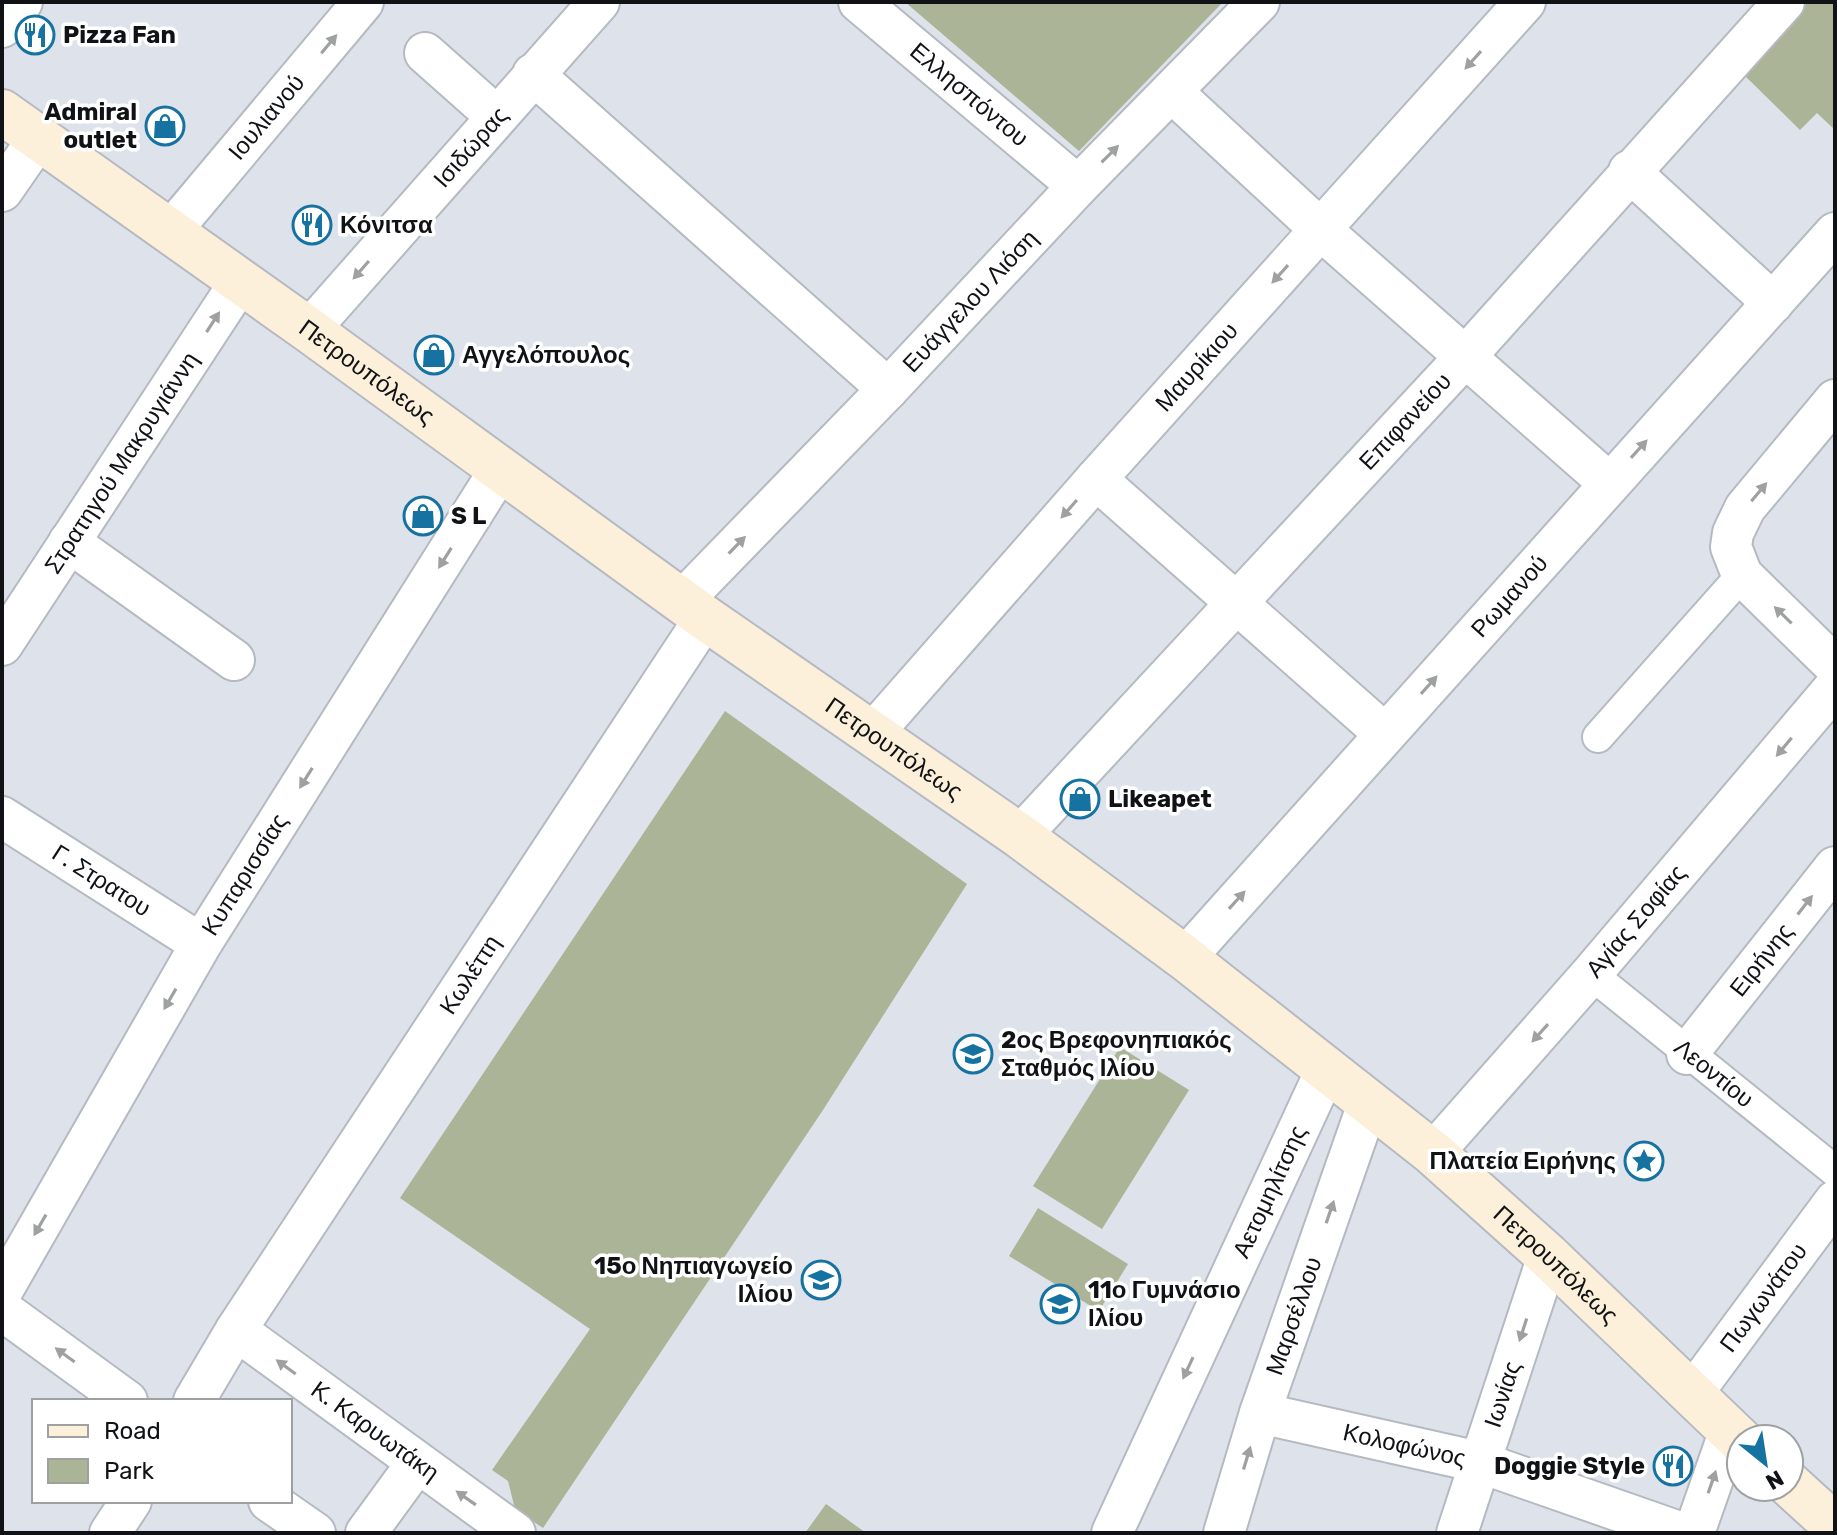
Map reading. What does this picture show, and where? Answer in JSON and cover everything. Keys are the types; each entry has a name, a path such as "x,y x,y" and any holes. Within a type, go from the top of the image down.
{"main road":[{"name":"Πετρουπόλεως","path":"2,112 694,609 1020,836 1185,958 1433,1153 1548,1256 1725,1426"},
{"path":"1805,1499 1835,1526"}],"street":[{"path":"2,27 22,2"},
{"name":"Ιουλιανού","path":"170,232 363,2"},
{"name":"Ισιδώρας","path":"309,330 599,2"},
{"name":"Ελλησπόντου","path":"859,2 1078,186"},
{"name":"Ευάγγελου Λιόση","path":"694,609 888,389 1078,186 1259,2"},
{"name":"Μαυρίκιου","path":"872,734 1096,479 1525,2"},
{"name":"Επιφανείου","path":"1020,836 1465,357 1784,2"},
{"path":"425,53 496,116"},
{"path":"533,74 888,389"},
{"path":"1172,92 1320,229 1609,483"},
{"path":"2,191 38,139"},
{"path":"1629,171 1773,303"},
{"name":"Ρωμανού","path":"1185,958 1835,233"},
{"name":"Στρατηγού Μακρυγιάννη","path":"2,645 240,282"},
{"path":"1835,400 1745,508 1733,533 1731,547 1739,568 1835,666"},
{"name":"Κυπαρισσίας","path":"2,1291 201,944 501,468"},
{"path":"1096,479 1385,734"},
{"path":"69,542 234,660"},
{"path":"1598,737 1739,568"},
{"name":"Κωλέττη","path":"195,1399 694,609"},
{"name":"Αγίας Σοφίας","path":"1433,1153 1591,974 1835,687"},
{"name":"Γ. Στρατου","path":"2,817 201,944"},
{"name":"Ειρήνης","path":"1687,1054 1835,867"},
{"name":"Λεοντίου","path":"1591,974 1835,1171"},
{"name":"Αετομηλίτσης","path":"1112,1533 1327,1068"},
{"name":"Μαρσέλλου","path":"1224,1533 1260,1413 1369,1101"},
{"name":"Πωγωνάτου","path":"1692,1394 1835,1201"},
{"name":"Ιωνίας","path":"1457,1533 1548,1256"},
{"path":"2,1310 124,1399"},
{"name":"Κ. Καρυωτάκη","path":"236,1330 515,1533"},
{"name":"Κολοφώνος","path":"1260,1413 1479,1462 1682,1533"},
{"path":"1694,1533 1725,1460"},
{"path":"366,1533 417,1463"},
{"path":"110,1533 130,1503"},
{"path":"272,1503 315,1533"}],"green space":[{"path":"905,2 1223,2 1079,151"},
{"path":"1804,2 1835,2 1835,130 1817,113 1800,130 1741,72"},
{"path":"725,711 967,884 823,1110 543,1528 515,1509 508,1481 492,1470 590,1329 400,1198"},
{"path":"1120,1047 1189,1090 1102,1229 1033,1186"},
{"path":"1038,1208 1128,1264 1099,1311 1009,1256"},
{"path":"826,1504 866,1533 805,1533"}],"place":[{"name":"Pizza Fan","path":"35,35"},
{"name":"Admiral outlet","path":"165,126"},
{"name":"Κόνιτσα","path":"312,225"},
{"name":"Αγγελόπουλος","path":"434,355"},
{"name":"S L","path":"423,516"},
{"name":"Likeapet","path":"1080,799"},
{"name":"2ος Βρεφονηπιακός Σταθμός Ιλίου","path":"973,1054"},
{"name":"Πλατεία Ειρήνης","path":"1644,1161"},
{"name":"15ο Νηπιαγωγείο Ιλίου","path":"821,1280"},
{"name":"11ο Γυμνάσιο Ιλίου","path":"1060,1304"},
{"name":"Doggie Style","path":"1673,1466"}]}
